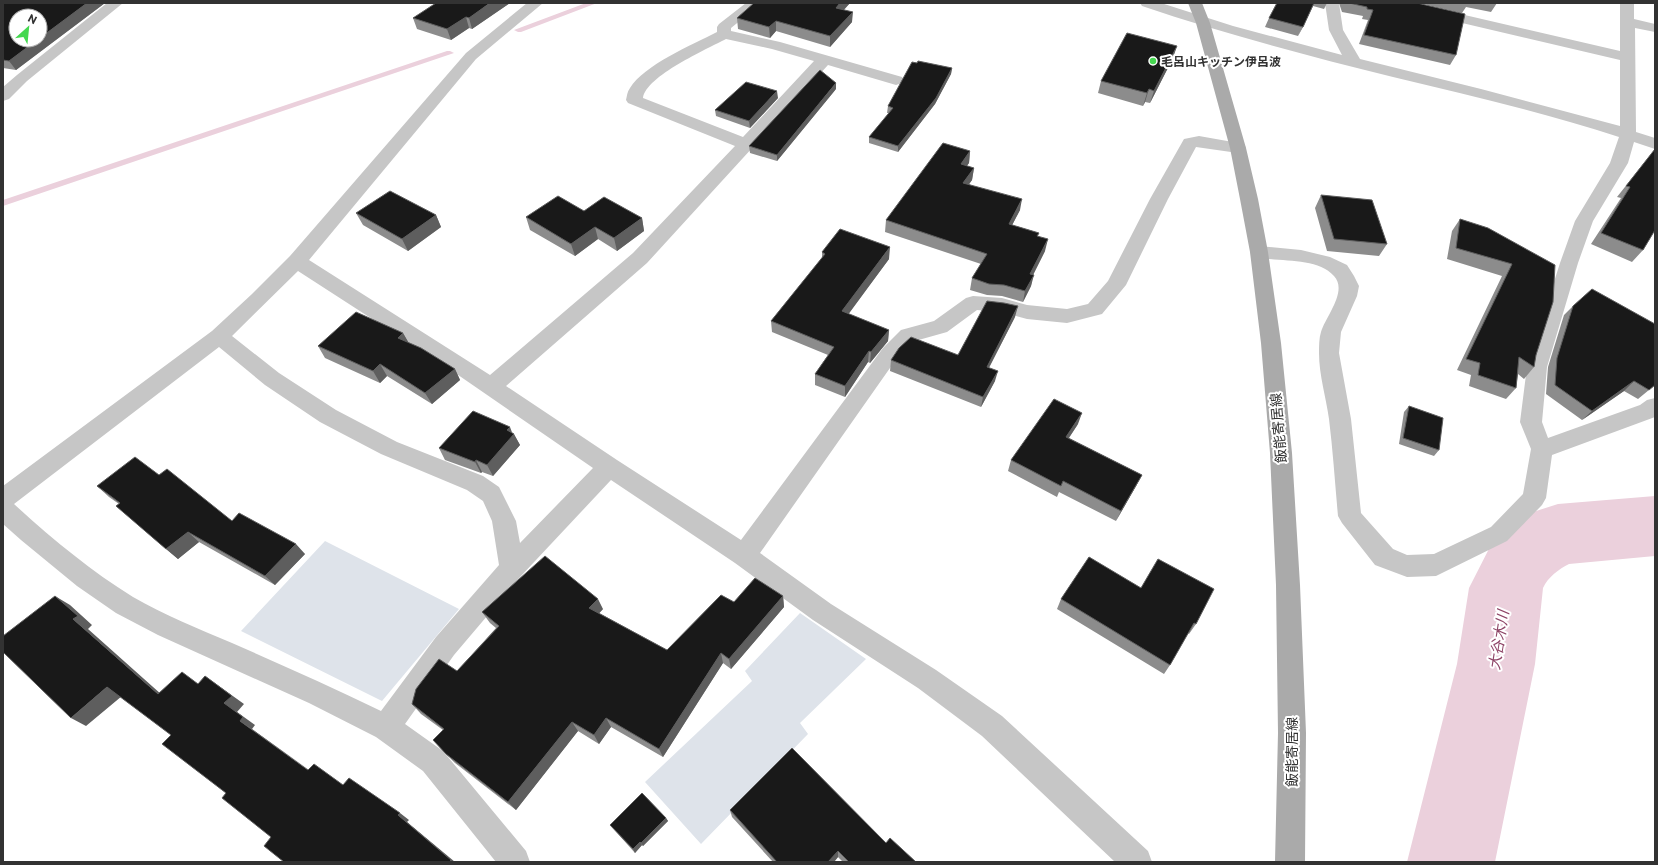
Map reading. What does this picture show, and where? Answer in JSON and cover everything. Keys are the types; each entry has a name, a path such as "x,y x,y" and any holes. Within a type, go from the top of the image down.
{"main road":[{"name":"飯能寄居線","path":"1199,13 1238,148 1259,252 1271,343 1278,414 1286,542 1292,733 1290,862"}],"street":[{"path":"3,96 22,78 116,3"},
{"path":"3,499 219,336 259,299 297,261 471,56 500,30 536,3"},
{"path":"724,34 724,26 755,3"},
{"path":"1147,3 1199,13 1354,62 1547,111 1628,134 1655,144"},
{"path":"1332,3 1336,30 1354,62"},
{"path":"1394,3 1628,57"},
{"path":"1259,252 1306,257 1324,262 1340,270 1350,286 1331,332 1329,353 1340,419 1350,516 1384,557 1407,566 1436,565 1499,534 1534,498 1542,449 1531,422 1537,367 1545,345 1568,263 1584,221 1619,163 1628,134 1627,3"},
{"path":"1628,22 1655,28"},
{"path":"746,144 634,100 636,90 646,80 660,70 724,34 775,46 896,80"},
{"path":"491,387 640,258 824,60"},
{"path":"3,76 22,78"},
{"path":"744,555 890,352 908,335 940,327 973,303 1002,305 1027,312 1067,316 1095,309 1116,285 1190,143 1199,141 1238,148"},
{"path":"297,261 442,354 608,467 744,555 822,612 927,679 992,726 1137,862"},
{"path":"219,336 272,379 328,416 389,448 475,482 491,494 504,521 512,568"},
{"path":"1542,449 1648,411 1655,406"},
{"path":"386,727 445,646 512,568 608,467"},
{"path":"3,509 29,533 86,578 125,605 167,627 318,694 386,727 433,761 515,862"}],"shaded area":[{"path":"325,541 459,609 382,701 241,631"},
{"path":"800,613 866,659 800,723 808,734 701,844 645,782 752,681 745,671"}],"building":[{"path":"3,3 87,3 48,32 48,8 8,8 8,48 26,48 9,61 3,60"},
{"path":"436,3 490,3 469,18 466,17 447,29 413,18"},
{"path":"754,3 840,3 836,8 853,12 830,36 776,21 769,27 737,18"},
{"path":"1277,3 1314,3 1303,27 1269,18"},
{"path":"1349,3 1417,3 1465,14 1456,55 1364,35 1373,10"},
{"path":"1127,33 1177,46 1154,91 1149,89 1147,93 1101,81"},
{"path":"918,61 952,68 936,98 898,146 869,137 893,108 888,106 912,62 917,63"},
{"path":"820,70 836,83 777,155 749,146"},
{"path":"746,82 777,91 749,121 715,110"},
{"path":"943,143 970,151 961,164 974,168 963,183 1022,199 1009,224 1039,233 1037,236 1048,239 1030,274 1034,275 1025,291 1004,285 989,284 972,278 987,254 886,220"},
{"path":"1655,149 1655,230 1643,250 1601,233 1630,187 1626,186"},
{"path":"390,191 436,215 402,239 356,213"},
{"path":"1321,195 1372,200 1387,244 1334,239"},
{"path":"558,196 584,211 604,197 642,218 614,238 595,227 571,244 526,217"},
{"path":"1460,219 1488,228 1555,265 1553,302 1536,355 1534,367 1519,357 1516,388 1478,375 1480,363 1466,359 1512,264 1456,248"},
{"path":"840,229 890,247 842,311 889,330 871,352 869,351 845,386 815,374 834,347 771,321 825,254 822,252"},
{"path":"1592,289 1655,324 1655,385 1649,390 1634,381 1592,411 1555,385 1557,358 1573,306"},
{"path":"987,301 1018,306 987,367 998,371 983,397 891,360 899,348 911,337 958,355"},
{"path":"356,312 403,333 398,338 421,348 455,369 425,393 380,364 373,371 318,346"},
{"path":"1054,399 1082,413 1066,437 1142,475 1121,511 1063,481 1061,486 1011,460"},
{"path":"1409,406 1443,418 1439,450 1403,438"},
{"path":"473,411 510,427 507,430 514,434 487,465 439,448"},
{"path":"135,457 159,475 167,469 232,521 239,513 296,544 265,576 188,532 166,549 116,506 120,503 97,486"},
{"path":"545,556 598,599 589,608 667,650 721,595 734,602 755,578 783,596 729,659 721,653 659,749 606,718 594,735 572,722 508,802 446,754 433,740 444,729 412,704 416,689 439,659 457,671 499,626 482,612"},
{"path":"1089,557 1141,588 1158,559 1214,589 1196,624 1194,623 1170,665 1061,599"},
{"path":"55,596 78,616 73,619 158,694 182,672 198,684 205,676 232,696 224,703 243,717 240,721 308,770 314,764 343,785 349,778 400,813 398,815 451,860 449,862 284,862 264,846 271,837 222,798 226,793 162,744 171,735 107,687 71,718 3,652 3,636"},
{"path":"792,748 886,843 890,838 916,862 849,862 838,851 828,862 777,862 730,810"},
{"path":"642,793 666,818 633,849 610,825"}],"waterway":[{"path":"518,30 593,3"},
{"path":"3,203 450,53"},
{"name":"大谷木川","path":"1451,862 1496,664 1506,588 1519,561 1534,547 1558,534 1655,526"}],"place":[{"name":"毛呂山キッチン伊呂波","path":"1153,61"}]}
